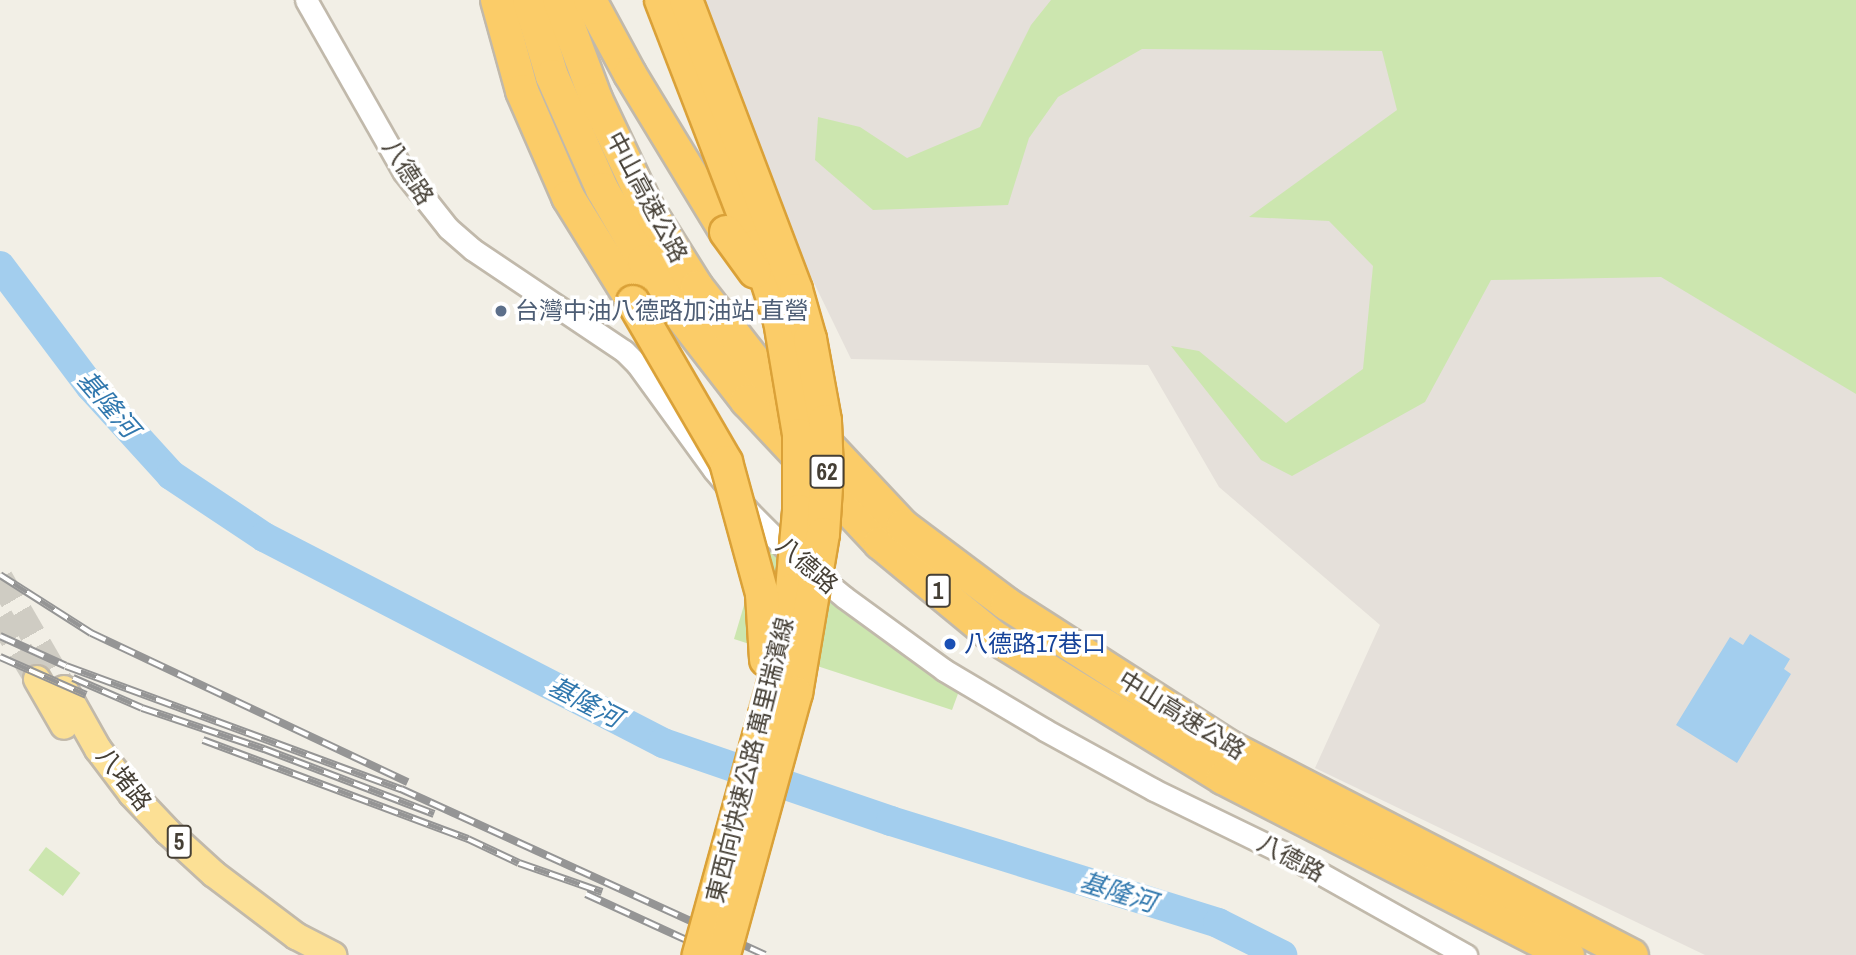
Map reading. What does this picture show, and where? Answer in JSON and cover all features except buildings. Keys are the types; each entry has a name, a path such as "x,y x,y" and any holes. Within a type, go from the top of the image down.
{"highway":[{"path":"497,0 522,91 568,197 726,462 757,570 767,636 766,672 688,955"},
{"name":"中山高速公路","path":"529,0 552,76 602,189 644,261 681,316 747,401 880,543 993,637 1223,778 1568,955"},
{"name":"中山高速公路","path":"559,0 596,99 647,208 697,287 786,401 902,526 1007,604 1228,746 1632,955"},
{"path":"590,0 630,74 726,232 785,313 799,341 814,411 818,469 809,589 709,955"},
{"name":"東西向快速公路 萬里瑞濱線","path":"661,0 760,258 780,321 799,435 798,524 792,590 777,671 699,955"},
{"name":"東西向快速公路 萬里瑞濱線","path":"686,0 793,280 810,339 825,421 827,472 823,534 796,693 724,955"}],"main road":[{"name":"八堵路","path":"37,679 83,758 118,806 203,888 293,955"},
{"name":"八堵路","path":"64,689 105,758 132,794 168,832 214,874 296,936 333,955"}],"street":[{"name":"八德路","path":"306,0 403,171 448,228 472,249 624,351 637,364 714,470 750,513 789,552 844,597 944,670 1154,790 1284,853 1466,955"}],"shaded area":[{"path":"702,0 1856,0 1856,955 1705,955 1315,768 1380,625 1219,487 1148,365 851,359 800,254"}],"green space":[{"path":"1051,0 1856,0 1856,394 1661,277 1491,280 1425,402 1292,476 1261,460 1171,346 1199,351 1286,423 1363,369 1373,266 1329,221 1249,217 1397,110 1382,51 1142,49 1058,97 1029,138 1008,205 873,210 815,160 818,117 860,127 907,158 980,127 1031,25"},
{"path":"774,537 959,691 952,710 734,639 750,585"},
{"path":"46,847 80,873 63,896 29,870"}],"water":[{"path":"1750,634 1790,659 1784,669 1791,674 1737,763 1676,725 1730,637 1743,645"}],"waterway":[{"name":"基隆河","path":"0,266 91,387 171,475 264,537 663,743 891,821 1218,923 1282,955"}],"tunnel":[{"path":"0,578 64,689"},
{"path":"0,617 37,679"}],"railway":[{"path":"0,575 91,633 408,782"},
{"path":"0,636 66,666 401,789 765,955"},
{"path":"0,657 86,695"},
{"path":"73,678 142,708 264,749 434,814"},
{"path":"203,740 468,839 519,863 602,892"},
{"path":"586,894 719,955"}],"place":[{"name":"台灣中油八德路加油站 直營","path":"501,311"},
{"name":"八德路17巷口","path":"950,644"}]}
